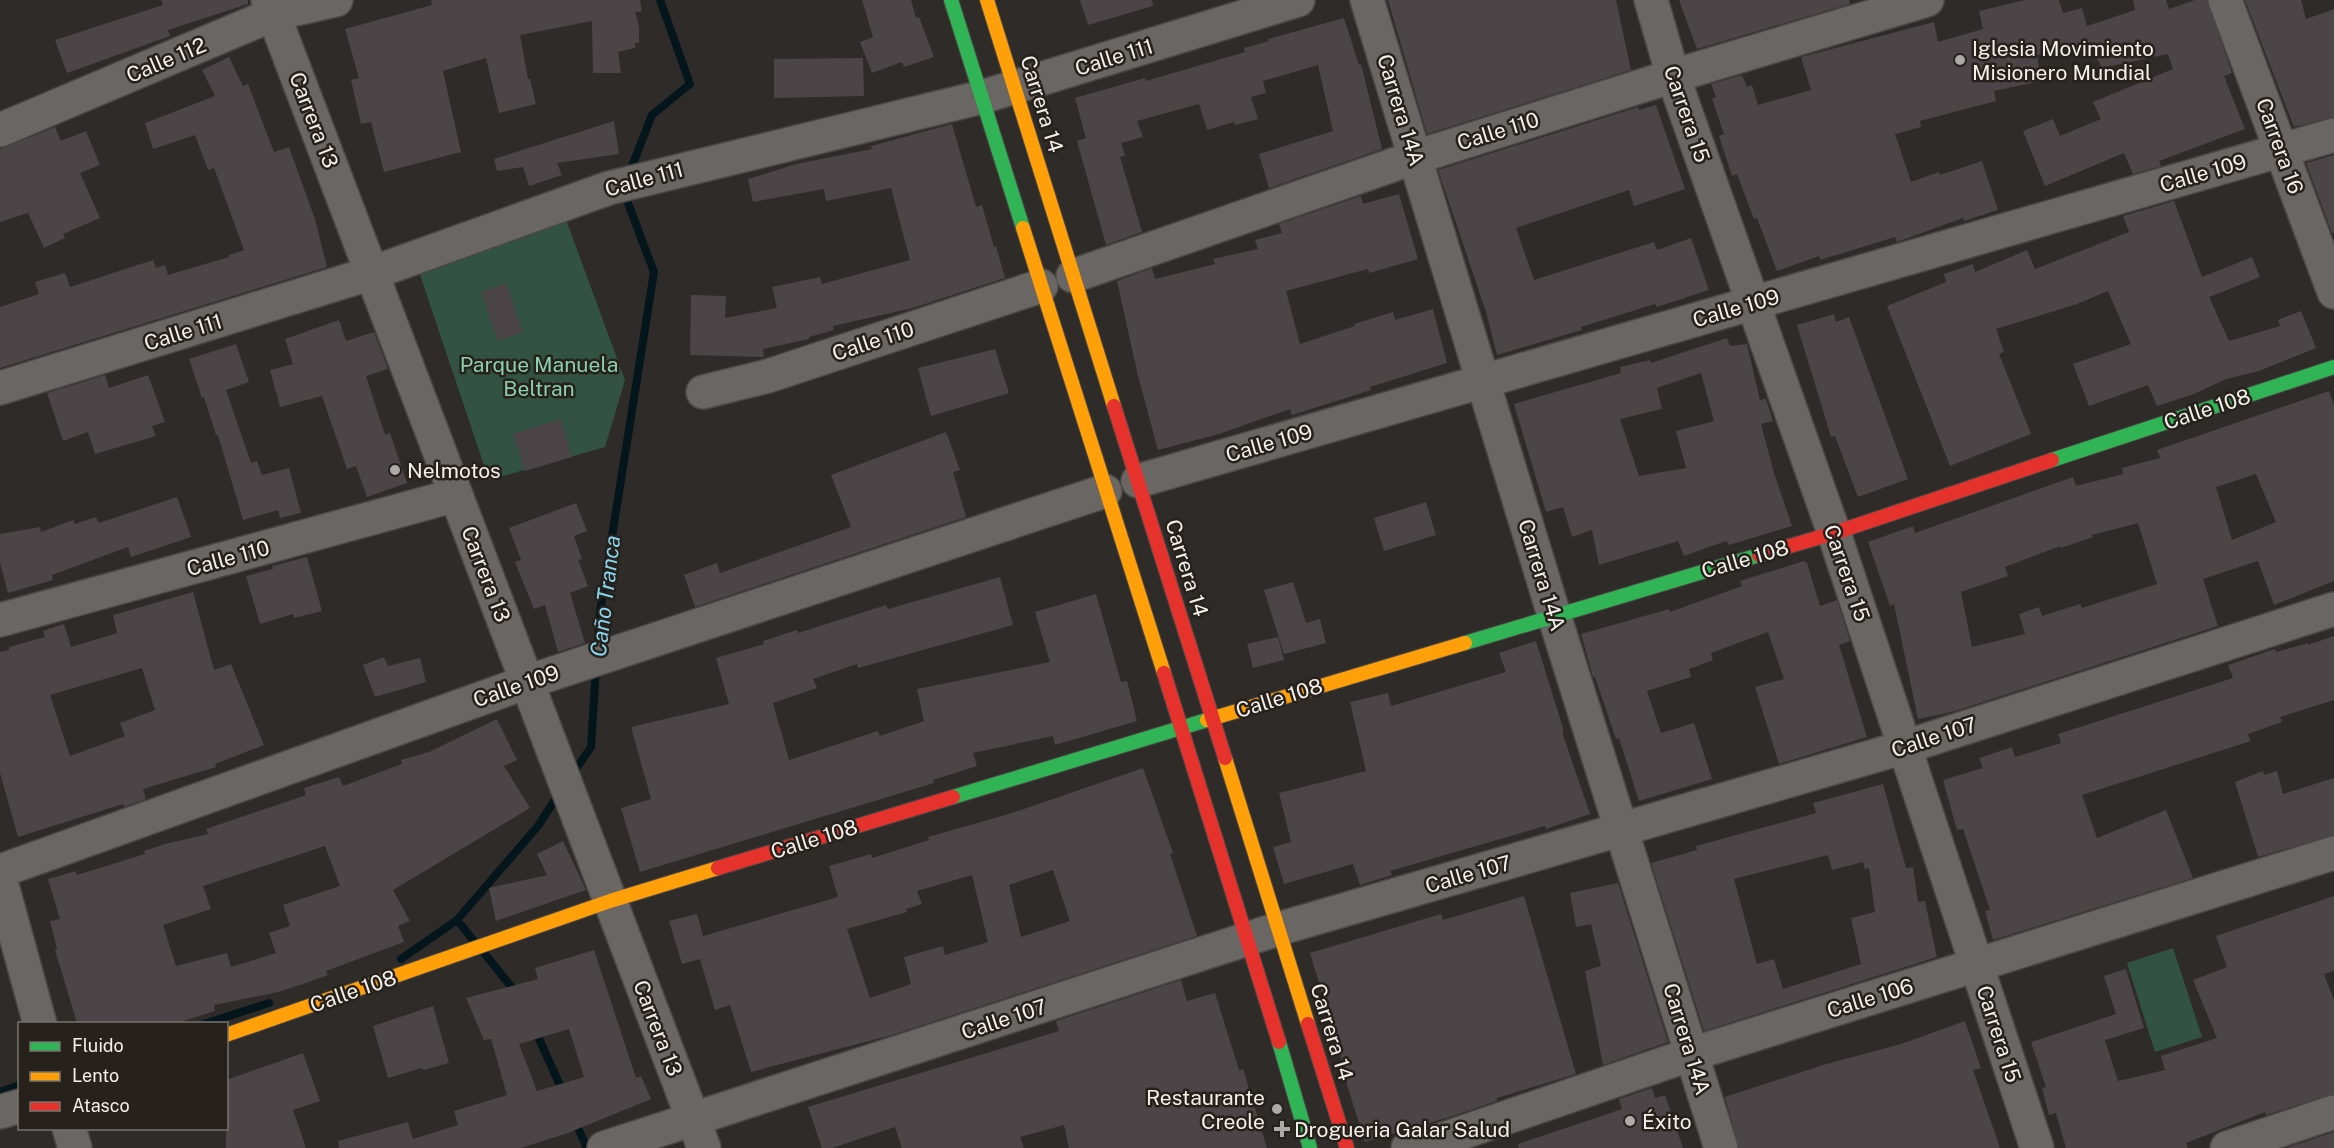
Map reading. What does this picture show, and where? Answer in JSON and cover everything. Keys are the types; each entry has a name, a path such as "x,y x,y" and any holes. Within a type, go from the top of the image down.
{"main road":[{"path":"951,0 1179,728 1248,940 1310,1148"},
{"name":"Carrera 14","path":"987,0 1347,1148"},
{"name":"Calle 108","path":"228,1034 610,901 1554,615 1834,533 2334,367"}],"street":[{"name":"Calle 112","path":"0,130 271,7 336,0"},
{"name":"Calle 111","path":"0,388 372,273 609,188 982,97 1298,0"},
{"name":"Carrera 14A","path":"1368,0 1554,615 1721,1148"},
{"name":"Carrera 15","path":"1651,0 1673,76 1834,533 2037,1148"},
{"name":"Calle 110","path":"1073,276 1416,157 1673,76 1927,0"},
{"name":"Carrera 16","path":"2225,0 2334,292"},
{"name":"Carrera 13","path":"271,7 698,1134"},
{"name":"Calle 109","path":"1138,481 2334,135"},
{"name":"Calle 110","path":"703,393 768,376 1041,285"},
{"name":"Calle 109","path":"0,871 527,682 1105,491"},
{"name":"Calle 110","path":"0,620 456,495"},
{"name":"Calle 107","path":"606,1147 698,1134 1278,929 1905,747 2334,609"},
{"name":"Calle 106","path":"1408,1148 1426,1145 1692,1054 2334,853"},
{"path":"0,878 40,1022"},
{"path":"0,1112 18,1107"},
{"path":"2227,1148 2334,1112"},
{"path":"70,1130 75,1148"}],"green space":[{"name":"Parque Manuela Beltran","path":"565,217 625,380 605,447 489,480 417,266"},
{"path":"2173,948 2202,1037 2155,1052 2127,963"}],"building":[{"path":"161,0 248,0 248,4 168,30 170,36 67,73 55,40 163,5"},
{"path":"431,0 640,0 642,11 635,12 639,27 639,43 635,43 635,48 618,52 621,73 593,73 592,21 520,35 528,79 530,79 536,104 499,113 486,58 443,71 461,152 384,172 371,122 361,124 351,80 359,78 345,29 432,5"},
{"path":"862,0 911,0 916,18 919,17 934,57 904,67 902,62 872,73 860,42 873,37"},
{"path":"1080,0 1152,0 1153,6 1088,25"},
{"path":"1388,0 1616,0 1631,70 1427,134"},
{"path":"1679,0 1849,0 1850,4 1697,49"},
{"path":"2025,0 2059,0 2063,13 2082,8 2087,26 2135,10 2133,0 2166,0 2169,9 2195,0 2207,0 2232,73 2224,76 2245,129 2159,161 2161,166 2133,174 2124,153 2045,186 2023,131 2053,119 2060,136 2101,119 2093,102 2173,69 2168,54 2102,68 2090,45 2037,55 2041,81 1994,91 1996,101 1920,121 1921,127 1895,134 1911,182 1982,161 1998,210 1964,221 1963,218 1897,242 1895,237 1820,260 1819,256 1777,271 1737,174 1732,176 1719,136 1724,134 1712,99 1716,97 1711,84 1742,75 1747,87 1752,85 1758,105 1811,90 1801,57 1934,22 1938,42 1983,29 1979,11"},
{"path":"2245,0 2301,0 2306,19 2334,9 2334,117 2294,127"},
{"path":"1344,18 1359,65 1361,64 1382,149 1269,188 1259,154 1333,131 1318,65 1263,81 1266,93 1251,97 1258,119 1235,125 1234,122 1207,130 1199,104 1137,121 1143,137 1121,143 1125,156 1120,157 1142,232 1106,245 1077,141 1086,138 1075,98 1145,78 1146,81 1245,52 1244,48 1269,41 1268,39"},
{"path":"229,57 243,86 248,84 274,152 289,147 315,219 327,267 0,368 0,307 39,294 35,282 65,273 70,287 153,260 156,268 165,265 168,275 229,257 229,255 244,250 214,168 208,170 195,135 153,149 145,123 215,96 202,70"},
{"path":"863,58 864,96 774,98 774,59"},
{"path":"1656,105 1685,189 1634,206 1629,190 1516,228 1534,280 1654,242 1657,250 1691,238 1709,290 1657,307 1655,304 1581,327 1582,330 1497,355 1486,312 1438,170 1638,107 1639,110"},
{"path":"614,121 619,154 557,163 562,175 529,186 523,167 497,171 494,159"},
{"path":"952,124 976,207 982,205 1005,278 913,308 833,326 834,330 809,337 809,339 763,349 764,357 690,355 691,295 726,296 725,318 777,308 772,287 820,277 822,284 910,260 891,188 826,201 824,189 753,202 748,179 796,164 872,149 871,146"},
{"path":"55,127 61,141 86,131 100,165 80,173 100,218 63,234 65,238 44,248 28,213 0,222 0,149"},
{"path":"2334,155 2334,233 2332,233 2306,163"},
{"path":"1399,194 1418,259 1369,273 1368,269 1286,291 1300,344 1393,312 1395,320 1433,309 1447,363 1292,415 1290,409 1219,434 1158,450 1138,376 1117,281 1152,268 1155,279 1215,264 1213,259 1258,249 1255,240 1282,233 1279,224 1361,196 1363,204"},
{"path":"2174,201 2202,277 2252,257 2260,277 2209,297 2229,341 2280,326 2278,320 2301,311 2316,348 2259,371 2226,379 2194,394 2157,406 2148,385 2089,406 2073,364 2131,344 2108,291 2077,304 1996,329 2004,352 1999,354 2031,434 1950,466 1887,306 1946,282 1944,274 1973,264 1975,272 2027,250 2035,269 2129,232 2123,216"},
{"path":"506,283 523,332 498,341 481,292"},
{"path":"1834,314 1836,322 1849,317 1908,479 1858,497 1835,436 1831,437 1797,325"},
{"path":"339,320 346,341 374,332 388,369 366,376 385,435 390,433 407,483 367,497 356,466 347,469 322,396 280,407 270,370 293,364 285,339"},
{"path":"1727,338 1730,346 1747,344 1760,400 1766,399 1773,421 1761,424 1774,473 1792,526 1729,545 1726,541 1684,556 1678,541 1599,565 1592,530 1572,537 1563,507 1546,512 1514,404 1621,373 1620,367 1650,360 1651,363","holes":["1701,373 1714,421 1676,431 1686,468 1639,476 1620,419 1662,409 1657,388"]},
{"path":"236,344 249,382 226,390 251,463 257,461 262,475 289,468 301,513 280,518 278,510 243,520 218,435 216,435 189,359"},
{"path":"995,349 1009,393 931,416 918,368"},
{"path":"105,375 109,388 148,375 165,422 152,426 156,436 95,454 88,432 63,441 47,393"},
{"path":"2329,391 2334,405 2334,581 2274,605 2258,561 2203,579 2218,626 1952,712 1918,719 1894,604 1890,606 1868,542 1913,526 1915,533 2073,477 2076,486 2123,474 2122,468 2160,458 2157,450","holes":["2256,474 2276,522 2232,540 2216,487","2138,523 2157,584 2082,608 2080,604 2042,616 2039,607 2019,614 2025,634 1972,647 1961,592 2008,576 2005,567 2060,546 2061,548 2093,537 2092,535"]},
{"path":"561,419 572,457 525,471 513,434"},
{"path":"946,432 960,470 953,472 966,517 695,607 684,575 717,563 720,573 851,527 831,475"},
{"path":"177,497 191,537 131,557 128,547 52,575 53,580 8,593 0,563 0,534 40,527 41,532 73,520 75,524 96,517 99,523"},
{"path":"1426,502 1436,535 1384,551 1374,518"},
{"path":"576,503 587,531 574,536 582,559 578,560 588,586 570,593 585,643 558,652 545,605 534,609 515,562 521,560 509,528"},
{"path":"307,557 322,611 294,618 293,614 260,624 246,576 273,569 272,566"},
{"path":"1804,561 1807,563 1820,606 1837,600 1850,641 1839,645 1867,737 1779,764 1755,687 1784,679 1768,632 1711,653 1713,660 1689,669 1691,677 1647,691 1661,733 1694,723 1712,779 1639,801 1619,738 1616,739 1595,677 1593,677 1581,634 1669,609 1670,612 1742,586 1740,581"},
{"path":"1000,577 1013,625 858,668 857,664 813,679 817,688 773,703 789,760 878,731 880,736 924,721 917,689 1050,662 1035,612 1096,594 1121,682 1127,681 1137,721 1055,745 1053,736 973,753 977,766 933,780 934,783 640,872 621,808 651,799 631,727 729,704 716,658 764,644 763,641 797,630 798,633 886,605 888,609"},
{"path":"1293,582 1306,623 1320,619 1326,643 1284,654 1264,590"},
{"path":"193,592 214,670 231,664 264,745 215,764 216,767 143,789 146,799 18,837 0,773 0,652 9,650 9,647 45,637 43,631 64,624 71,647 117,633 113,615","holes":["142,668 155,710 120,723 125,736 70,756 50,695"]},
{"path":"2334,636 2334,700 2280,717 2282,722 2248,734 2251,741 2082,795 2097,838 2166,810 2193,878 1993,940 1985,911 1990,910 1963,829 1957,830 1943,780 1983,768 1979,758 2012,747 2015,757 2061,743 2058,734 2233,678 2228,665 2275,649 2276,652 2308,643 2308,645"},
{"path":"1278,637 1284,660 1253,668 1247,644"},
{"path":"1536,641 1563,728 1563,735 1590,814 1546,829 1545,826 1390,871 1392,875 1360,885 1353,864 1284,884 1273,847 1291,842 1279,793 1366,771 1350,702 1388,693 1391,706 1506,672 1499,653"},
{"path":"384,657 388,666 420,658 426,682 375,697 363,665"},
{"path":"497,719 517,760 504,766 530,808 393,890 410,921 398,926 404,942 326,971 328,975 303,984 278,992 214,1005 215,1011 180,1022 77,1022 55,950 57,949 50,921 60,919 48,879 76,871 77,875 145,854 144,851 165,844 208,834 206,829 306,795 304,788 339,777 343,786 402,764 401,760 429,752","holes":["325,846 340,886 283,905 290,926 269,933 276,953 231,967 227,953 176,966 163,925 211,909 203,886"]},
{"path":"1143,768 1173,853 1170,854 1197,936 892,1035 751,1072 730,1005 715,1010 700,959 682,964 669,921 697,914 703,936 838,897 829,866 871,854 872,858 929,840 928,837 1012,813","holes":["1053,870 1070,921 1021,937 1009,885","972,875 988,942 945,955 943,946 904,957 911,984 870,998 847,929 907,912 906,909 922,904 917,891"]},
{"path":"2263,771 2264,775 2277,771 2283,794 2334,778 2334,835 2258,857 2235,782"},
{"path":"1883,784 1906,868 1913,867 1918,902 1925,901 1937,957 1704,1031 1651,863 1697,850 1696,846 1816,813 1813,803","holes":["1828,855 1832,870 1863,862 1865,869 1869,868 1875,912 1851,918 1861,964 1783,989 1774,959 1757,964 1734,879"]},
{"path":"563,841 586,890 496,921 489,888 547,875 537,854"},
{"path":"1618,883 1668,1042 1603,1065 1585,971 1601,966 1591,924 1576,927 1570,893"},
{"path":"1524,896 1576,1074 1497,1098 1497,1101 1453,1116 1365,1142 1310,953 1441,914 1443,920"},
{"path":"2334,896 2334,971 2324,974 2334,1000 2334,1094 2266,1115 2265,1112 2186,1143 2188,1148 2066,1148 2056,1113 2049,1115 2042,1088 2046,1087 2031,1042 2116,1014 2104,976 2126,969 2144,1028 2105,1040 2118,1081 2165,1070 2161,1056 2217,1038 2193,980 2227,967 2216,936"},
{"path":"594,950 636,1078 641,1076 651,1099 568,1133 521,1148 339,1148 338,1141 408,1122 413,1139 458,1125 454,1111 507,1095 491,1039 484,1040 466,998 538,979 535,968","holes":["569,1029 584,1077 537,1091 519,1044"]},
{"path":"1181,980 1187,1001 1215,993 1239,1070 1243,1069 1267,1148 1069,1148 1064,1125 1020,1137 1024,1148 902,1148 895,1127 832,1148 822,1148 808,1107 1059,1031 1056,1021"},
{"path":"433,1006 449,1063 388,1078 373,1026"},
{"path":"1965,1021 1981,1068 1973,1070 2000,1148 1739,1148 1725,1097 1823,1065 1901,1044"},
{"path":"303,1053 320,1101 293,1110 306,1148 226,1148 228,1079"},
{"name":"Éxito","path":"1652,1088 1655,1098 1665,1095 1683,1148 1519,1148 1518,1144 1622,1109 1619,1099"},
{"path":"2334,1132 2334,1148 2286,1148"}],"waterway":[{"name":"Caño Tranca","path":"628,176 652,115 690,84 660,0"},
{"name":"Caño Tranca","path":"597,651 600,612 654,272 623,190"},
{"name":"Caño Tranca","path":"571,776 591,747 596,667"},
{"name":"Caño Tranca","path":"474,941 457,920 538,826 560,792"},
{"path":"401,959 457,920"},
{"name":"Caño Tranca","path":"484,953 518,995"},
{"path":"210,1022 269,1003"},
{"name":"Caño Tranca","path":"535,1030 563,1092"},
{"path":"0,1092 18,1086"},
{"name":"Caño Tranca","path":"575,1121 587,1148"}],"traffic: fast":[{"path":"951,0 1023,228"},
{"path":"2052,460 2334,367"},
{"path":"1465,643 1759,555"},
{"path":"953,797 1207,720"},
{"path":"1279,1042 1310,1148"}],"traffic: slow":[{"path":"987,0 1114,406"},
{"path":"1023,228 1164,673"},
{"path":"1207,720 1465,643"},
{"path":"1225,758 1308,1024"},
{"path":"228,1034 610,901 718,868"}],"traffic: jam":[{"path":"1114,406 1225,758"},
{"path":"1759,555 1834,533 2052,460"},
{"path":"1164,673 1279,1042"},
{"path":"718,868 953,797"},
{"path":"1308,1024 1347,1148"}],"place":[{"name":"Iglesia Movimiento Misionero Mundial","path":"1960,60"},
{"name":"Nelmotos","path":"395,470"},
{"name":"Restaurante Creole","path":"1277,1109"},
{"name":"Éxito","path":"1630,1121"},
{"name":"Drogueria Galar Salud","path":"1282,1129"}]}
